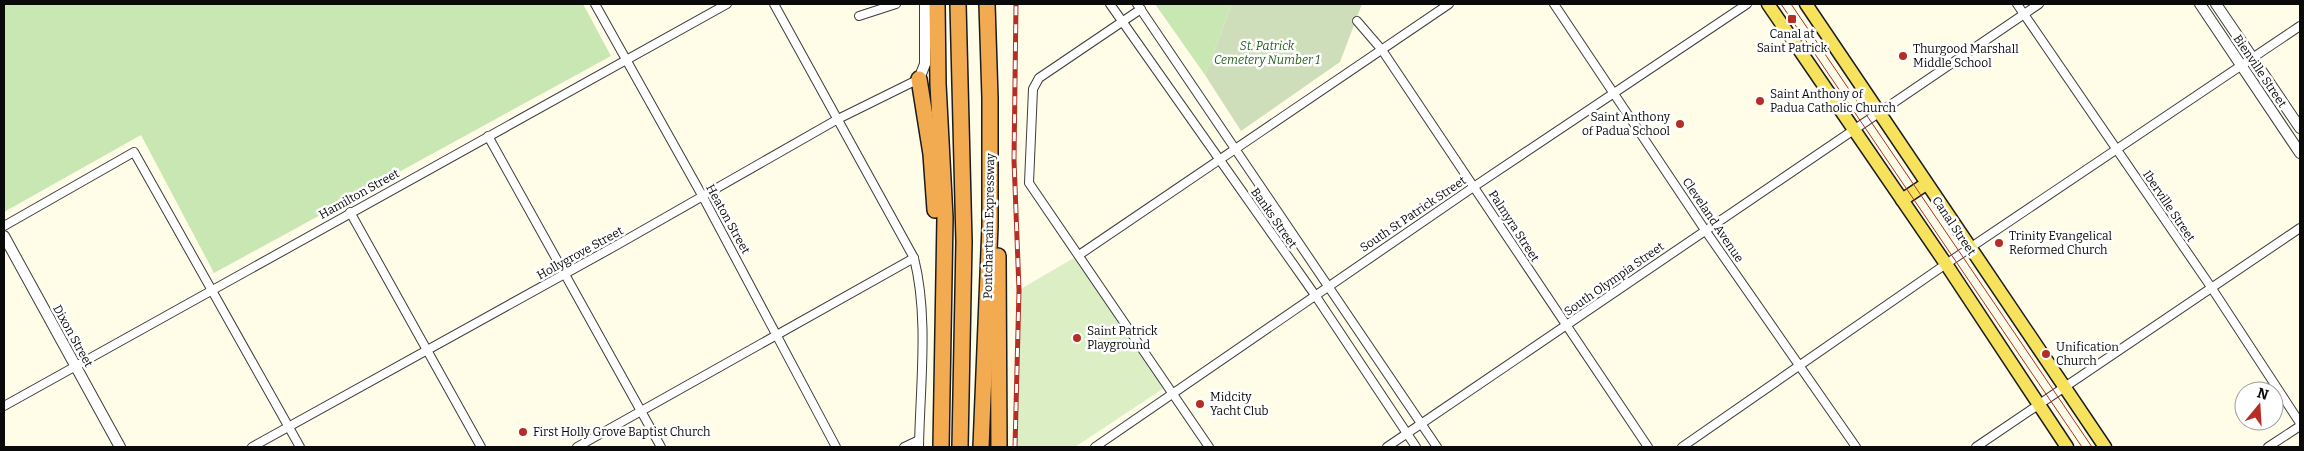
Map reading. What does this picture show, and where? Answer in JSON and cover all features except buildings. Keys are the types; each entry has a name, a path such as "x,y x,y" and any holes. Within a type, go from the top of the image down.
{"highway":[{"path":"937,4 938,84 945,218 941,447"},
{"name":"Pontchartrain Expressway","path":"958,4 964,242 960,447"},
{"name":"Pontchartrain Expressway","path":"982,447 990,226 987,4"},
{"path":"919,79 931,154 940,320 943,330"},
{"path":"990,226 998,235 999,447"}],"main road":[{"path":"1768,4 1946,264 2067,447"},
{"name":"Canal Street","path":"1806,4 1969,249 2105,447"},
{"path":"1902,200 1926,184"}],"street":[{"name":"Heaton Street","path":"595,4 703,197 836,447"},
{"name":"Hamilton Street","path":"4,406 74,365 726,4"},
{"path":"774,4 914,258 920,280 922,310 919,444 904,447"},
{"path":"859,16 896,4"},
{"path":"919,79 924,64 925,4"},
{"name":"Banks Street","path":"1110,4 1315,295 1416,447"},
{"path":"1079,255 1449,4"},
{"name":"Cleveland Avenue","path":"1554,4 1799,368 1856,447"},
{"name":"South St Patrick Street","path":"1095,447 1328,286 1746,4"},
{"name":"Iberville Street","path":"2017,4 2211,287 2300,424"},
{"name":"South Olympia Street","path":"1387,447 1705,230 1880,114 2039,4"},
{"name":"Bienville Street","path":"2200,4 2300,152"},
{"name":"Bienville Street","path":"2216,4 2300,128"},
{"path":"1139,6 1121,22 1039,78 1033,89 1029,183 1209,447"},
{"name":"Banks Street","path":"1139,6 1438,447"},
{"name":"Palmyra Street","path":"1357,21 1382,50 1475,186 1648,447"},
{"path":"1682,447 1799,368 1946,264 2117,151 2300,26"},
{"name":"Hollygrove Street","path":"252,447 703,197 838,119 919,79"},
{"path":"488,136 661,447"},
{"path":"4,226 134,152 300,447"},
{"path":"350,212 481,447"},
{"path":"1976,447 2300,228"},
{"name":"Dixon Street","path":"4,236 120,447"},
{"path":"577,447 778,336 914,258"},
{"path":"2268,447 2300,424"}],"green space":[{"path":"4,4 583,4 611,56 214,273 141,135 4,212"},
{"path":"1155,4 1232,4 1205,75"},
{"name":"St. Patrick Cemetery Number 1","path":"1232,4 1362,4 1340,62 1241,131 1205,75"},
{"name":"Saint Patrick Playground","path":"1079,255 1167,386 1075,447 1015,447 1019,290"}],"tram line":[{"path":"1781,4 2082,447"},
{"path":"1791,4 2092,447"}],"railway":[{"path":"1015,447 1019,290 1014,160 1016,4"}],"place":[{"name":"Canal at Saint Patrick","path":"1792,19"},
{"name":"Thurgood Marshall Middle School","path":"1903,56"},
{"name":"Saint Anthony of Padua Catholic Church","path":"1760,101"},
{"name":"Saint Anthony of Padua School","path":"1680,124"},
{"name":"Trinity Evangelical Reformed Church","path":"1999,243"},
{"name":"Saint Patrick Playground","path":"1077,338"},
{"name":"Unification Church","path":"2046,354"},
{"name":"Midcity Yacht Club","path":"1200,404"},
{"name":"First Holly Grove Baptist Church","path":"523,432"}]}
